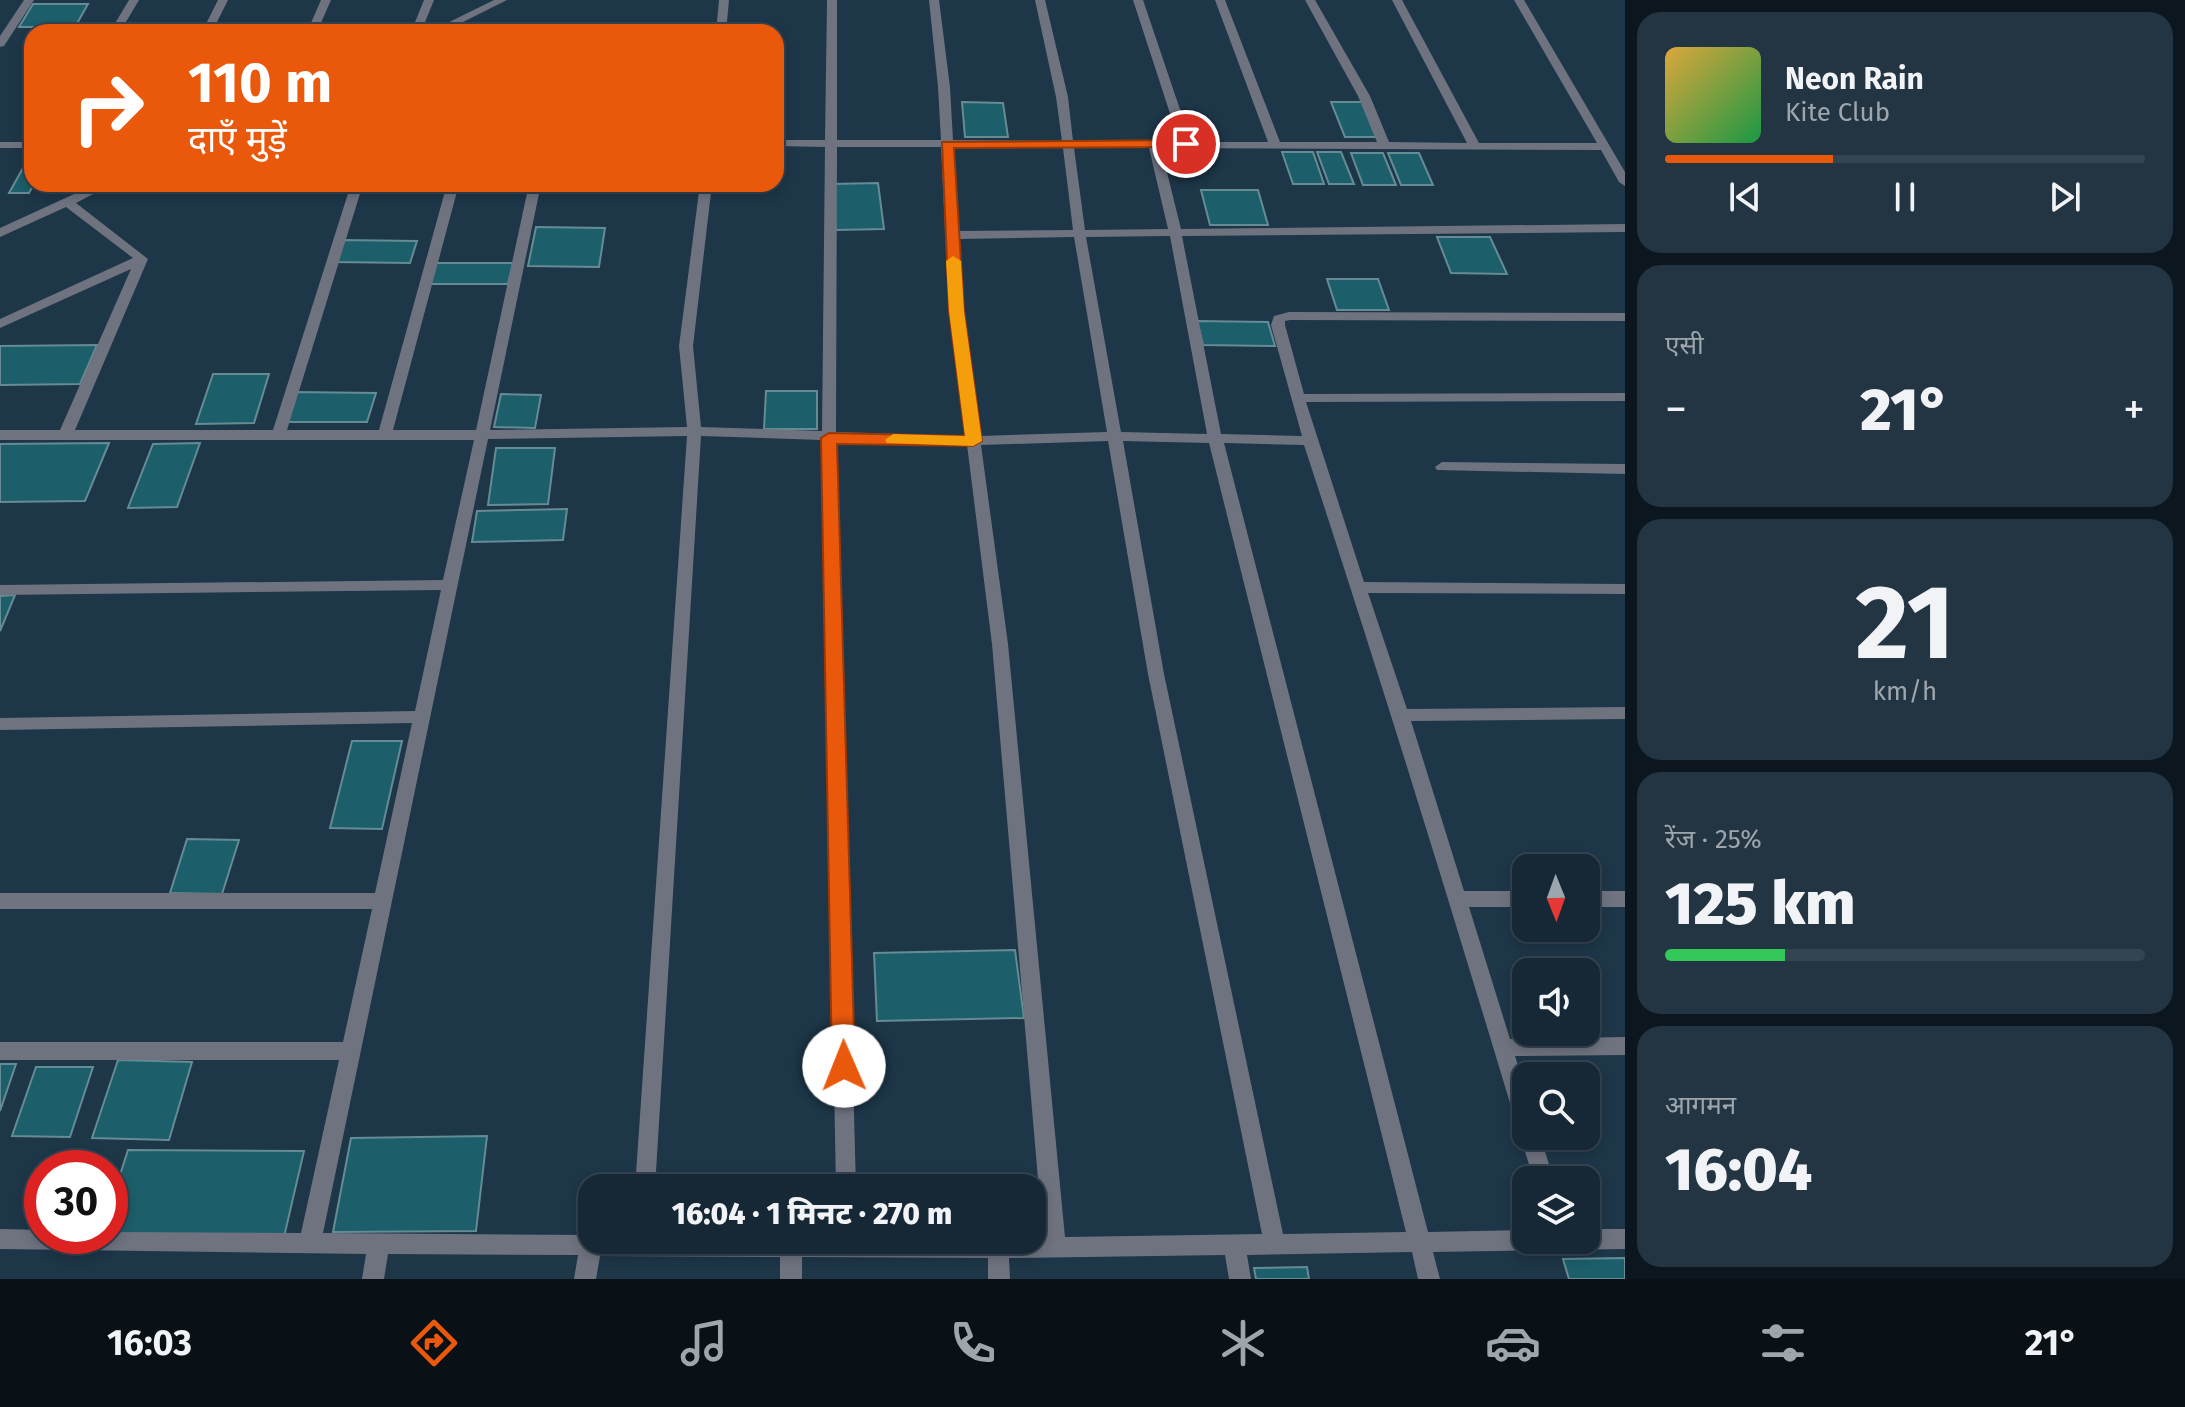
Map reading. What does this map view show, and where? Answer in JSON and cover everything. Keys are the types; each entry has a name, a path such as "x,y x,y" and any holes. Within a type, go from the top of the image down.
{"street":[{"path":"0,44 29,0"},
{"path":"120,24 134,0"},
{"path":"211,24 223,0"},
{"path":"316,24 326,0"},
{"path":"419,24 429,0"},
{"path":"451,24 502,0"},
{"path":"722,24 724,0"},
{"path":"832,0 829,438 846,1174"},
{"path":"934,0 947,144 956,311 1000,644 1055,1248"},
{"path":"1040,0 1062,97 1079,231 1156,674 1275,1244"},
{"path":"1138,0 1186,144"},
{"path":"1220,0 1275,144"},
{"path":"1310,0 1364,96 1384,145"},
{"path":"1397,0 1475,146"},
{"path":"1519,0 1604,147 1620,165 1625,182"},
{"path":"784,143 1604,147"},
{"path":"1154,144 1175,231 1216,439 1429,1279"},
{"path":"0,145 24,145"},
{"path":"0,233 89,192"},
{"path":"279,435 355,192"},
{"path":"385,435 451,192"},
{"path":"310,1243 479,435 533,192"},
{"path":"646,1174 694,431 686,346 705,192"},
{"path":"67,202 142,259"},
{"path":"952,235 1079,231 1625,228"},
{"path":"0,324 142,259"},
{"path":"66,434 142,259"},
{"path":"1512,1079 1401,715 1310,441 1278,325 1283,317 1625,317"},
{"path":"1297,398 1625,397"},
{"path":"0,435 479,435 694,431 973,441 1113,436 1310,441"},
{"path":"1442,467 1625,469"},
{"path":"0,590 448,585"},
{"path":"1357,587 1625,589"},
{"path":"1401,715 1625,713"},
{"path":"0,724 420,717"},
{"path":"1457,899 1512,899"},
{"path":"1600,899 1625,899"},
{"path":"0,901 382,901"},
{"path":"1502,1048 1625,1046"},
{"path":"0,1051 350,1051"},
{"path":"0,1239 578,1245"},
{"path":"1600,1239 1625,1239"},
{"path":"1046,1248 1512,1240"},
{"path":"373,1279 379,1243"},
{"path":"1234,1243 1240,1279"},
{"path":"585,1279 589,1254"},
{"path":"791,1254 791,1279"},
{"path":"998,1254 999,1279"}],"building":[{"path":"33,4 88,4 77,24 24,24 24,27 19,27"},
{"path":"962,102 1003,103 1008,137 965,137"},
{"path":"1331,102 1362,102 1376,137 1345,137"},
{"path":"1282,152 1313,152 1324,184 1293,184"},
{"path":"1317,152 1341,152 1354,184 1329,184"},
{"path":"1351,153 1383,153 1396,185 1363,185"},
{"path":"1388,153 1419,153 1433,185 1401,185"},
{"path":"24,166 24,192 29,193 9,193"},
{"path":"878,183 884,229 836,230 831,184"},
{"path":"1201,190 1258,190 1268,225 1210,225"},
{"path":"536,227 605,228 599,267 528,266"},
{"path":"1437,237 1490,237 1507,274 1451,273"},
{"path":"342,240 417,241 410,263 334,262"},
{"path":"432,263 513,263 508,284 427,284"},
{"path":"1327,279 1378,279 1389,310 1337,310"},
{"path":"1197,321 1268,322 1275,346 1203,345"},
{"path":"97,345 80,384 0,385 0,346"},
{"path":"213,374 269,374 254,423 196,424"},
{"path":"766,391 817,391 817,429 764,429"},
{"path":"293,392 376,393 367,422 283,422"},
{"path":"501,394 541,395 535,428 494,427"},
{"path":"109,443 85,501 0,502 0,444"},
{"path":"200,443 177,507 128,508 153,444"},
{"path":"496,448 555,448 548,504 488,505"},
{"path":"567,509 563,540 472,542 477,511"},
{"path":"15,595 0,631 0,596"},
{"path":"352,741 402,741 382,829 330,828"},
{"path":"187,839 239,840 222,894 170,893"},
{"path":"1015,950 1024,1018 877,1021 874,953"},
{"path":"118,1060 192,1062 169,1140 92,1138"},
{"path":"0,1064 16,1064 0,1111"},
{"path":"36,1067 93,1067 70,1137 12,1136"},
{"path":"487,1136 476,1231 333,1232 351,1138"},
{"path":"128,1150 304,1151 284,1237 128,1234"},
{"path":"1625,1258 1625,1279 1569,1279 1563,1259"},
{"path":"1307,1267 1309,1279 1256,1279 1254,1268"}],"slow traffic":[{"path":"893,440 973,441 956,311 953,261"}],"route":[{"path":"844,1066 829,438 973,441 956,311 947,144 1186,144"}]}
